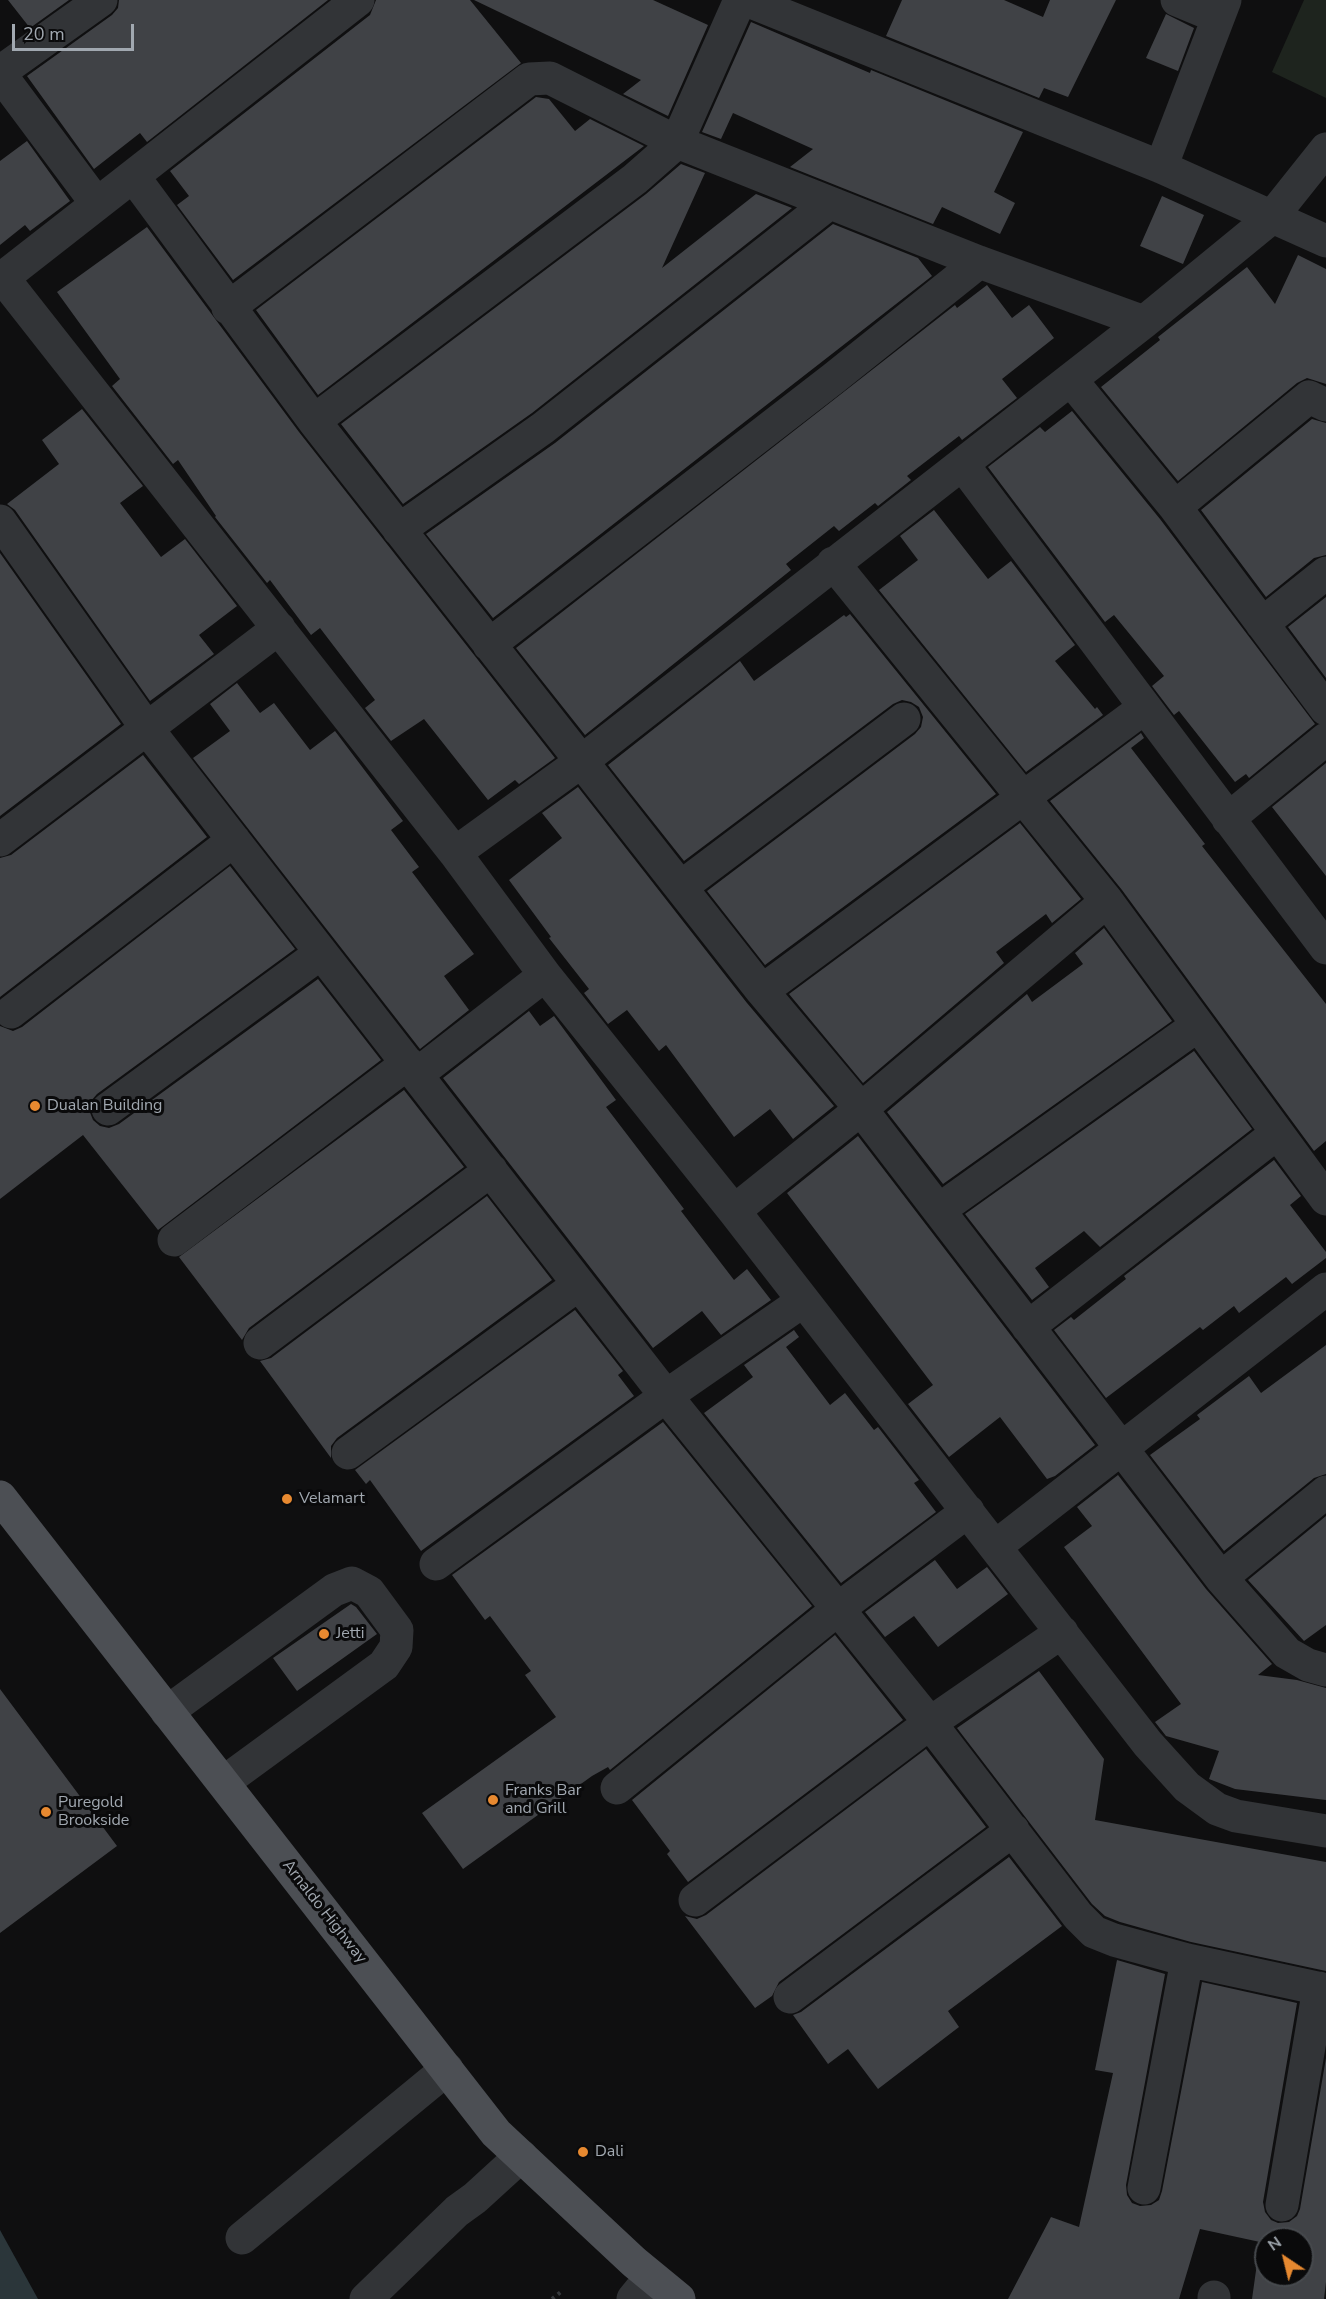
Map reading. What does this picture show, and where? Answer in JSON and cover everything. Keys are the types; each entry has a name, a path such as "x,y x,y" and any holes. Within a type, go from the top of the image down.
{"main road":[{"name":"Arnaldo Highway","path":"0,1497 496,2133 521,2156 642,2288 679,2299"}],"street":[{"path":"97,204 0,73 101,0"},
{"path":"358,0 2,279 279,628 455,853 545,975 734,1211 1148,1744 1194,1792 1216,1809 1236,1816 1326,1831"},
{"path":"1161,167 1222,9 1177,0"},
{"path":"314,421 635,179 677,142 750,1 1161,167 1326,241"},
{"path":"228,308 529,79 550,78 677,142 978,262 1144,322"},
{"path":"455,853 582,761 1144,322 1271,218 1326,149"},
{"path":"133,176 228,308 314,421 762,991 861,1109 1221,1578 1287,1653 1308,1665 1326,1670"},
{"path":"399,530 543,428 828,204"},
{"path":"489,645 834,378 978,262"},
{"path":"1071,380 1175,507 1326,710"},
{"path":"1175,507 1308,397 1326,405"},
{"path":"963,465 1326,948"},
{"path":"0,521 148,730 666,1396 930,1724 1078,1916 1094,1932 1187,1960 1322,1989 1282,2205"},
{"path":"833,563 1107,901 1326,1199"},
{"path":"1262,624 1326,573"},
{"path":"0,840 148,730 279,628"},
{"path":"762,991 1144,708"},
{"path":"681,887 903,718"},
{"path":"1228,819 1326,739"},
{"path":"11,1012 234,840"},
{"path":"734,1211 861,1109 1107,901"},
{"path":"108,1108 321,953"},
{"path":"174,1240 545,975"},
{"path":"939,1210 1198,1025"},
{"path":"1028,1327 1276,1134"},
{"path":"260,1343 490,1170"},
{"path":"348,1453 579,1284"},
{"path":"996,1546 1326,1288"},
{"path":"436,1564 666,1396 803,1301"},
{"path":"1221,1578 1326,1492"},
{"path":"617,1788 838,1610 968,1510"},
{"path":"167,1712 334,1590 352,1583 369,1592 397,1630 396,1647 384,1665 224,1782"},
{"path":"695,1900 930,1724 1062,1632"},
{"path":"790,1996 1013,1830"},
{"path":"1144,2188 1187,1960"},
{"path":"242,2238 447,2069"},
{"path":"366,2299 457,2211 521,2156"}],"path":[{"path":"552,2299 562,2291"}],"shaded area":[{"path":"1304,0 1326,0 1326,98 1272,72"},
{"path":"0,2230 38,2299 0,2299"}],"building":[{"path":"8,0 69,0 30,28"},
{"path":"119,0 328,0 147,142 140,133 94,169 27,76 112,15 118,8"},
{"path":"376,0 470,0 521,63 233,280 177,205 189,196 170,171 370,15"},
{"path":"474,0 653,0 708,25 668,116 623,94 641,80"},
{"path":"902,0 1004,0 1043,17 1050,0 1116,0 1068,97 1044,88 1039,98 886,36"},
{"path":"1166,14 1194,28 1178,71 1146,58"},
{"path":"751,22 870,73 871,70 1023,132 994,192 1015,203 1000,234 942,207 933,224 790,167 813,149 733,113 721,139 702,132"},
{"path":"536,97 549,99 575,131 590,119 644,146 318,395 256,310"},
{"path":"27,141 70,201 30,231 25,225 0,245 0,161"},
{"path":"681,164 705,173 662,268 756,194 792,208 532,413 403,504 341,424 646,194"},
{"path":"1162,196 1204,215 1183,264 1140,246"},
{"path":"833,224 918,258 932,276 493,618 426,534 555,443"},
{"path":"147,227 299,432 555,758 519,784 515,780 488,800 424,719 391,741 365,708 375,700 320,628 311,635 270,580 267,583 215,517 178,460 173,464 112,386 120,379 57,292"},
{"path":"1298,255 1326,269 1326,384 1307,378 1297,383 1178,481 1101,387 1160,340 1158,337 1247,267 1275,304"},
{"path":"987,285 1012,318 1029,305 1054,338 1002,379 1017,398 962,440 959,436 907,476 911,480 878,506 875,503 839,531 834,526 786,564 791,570 585,735 516,648 955,305 957,308"},
{"path":"82,409 143,486 120,503 161,557 185,539 237,606 199,635 214,654 150,701 15,510 7,504 59,464 42,440"},
{"path":"1072,411 1160,519 1315,724 1249,778 1246,774 1235,782 1179,711 1174,715 1152,686 1164,676 1114,615 1105,622 988,467 1040,427 1045,432"},
{"path":"1312,419 1326,423 1326,555 1314,558 1266,597 1201,510"},
{"path":"934,510 988,579 1011,561 1075,645 1055,661 1095,709 1097,707 1103,715 1026,772 879,590 918,560 900,536"},
{"path":"0,553 121,724 0,816"},
{"path":"1326,597 1326,678 1288,627"},
{"path":"850,614 996,794 765,965 707,891 915,734 921,727 923,717 919,707 902,700 893,704 684,861 608,765 740,661 754,681 844,615 846,617"},
{"path":"237,683 260,713 274,703 310,750 335,731 403,821 391,830 419,867 412,872 474,954 444,976 469,1010 420,1049 193,758 230,731 210,704"},
{"path":"1141,733 1144,738 1131,748 1205,844 1202,846 1326,1004 1326,1141 1314,1151 1122,890 1050,801"},
{"path":"143,755 207,837 0,997 0,858 11,855"},
{"path":"1326,763 1326,876 1272,807"},
{"path":"578,787 747,1003 834,1106 793,1139 770,1109 734,1137 666,1045 659,1051 627,1010 608,1024 584,993 589,989 549,938 551,937 509,880 562,838 542,813"},
{"path":"1020,823 1081,899 1052,923 1046,914 996,952 1004,963 863,1083 789,994"},
{"path":"230,866 295,949 97,1094 91,1101 89,1110 93,1120 100,1126 109,1128 119,1124 318,979 381,1060 158,1230 83,1135 0,1199 0,1026 13,1031 22,1027"},
{"path":"1104,928 1172,1021 943,1184 887,1112 1027,994 1032,1002 1083,964 1075,953"},
{"path":"529,1011 540,1026 554,1016 616,1100 606,1107 684,1209 681,1211 734,1280 747,1269 771,1300 721,1335 702,1311 653,1348 443,1078"},
{"path":"1194,1051 1252,1129 1100,1247 1084,1231 1035,1268 1049,1287 1032,1300 965,1214"},
{"path":"404,1090 464,1167 249,1328 242,1340 179,1257"},
{"path":"858,1136 1095,1445 1055,1476 1047,1479 1000,1417 949,1457 908,1404 933,1385 787,1193"},
{"path":"1274,1160 1301,1196 1290,1205 1326,1252 1326,1258 1292,1284 1286,1277 1239,1313 1234,1306 1203,1330 1200,1327 1106,1398 1054,1330 1071,1317 1074,1320 1126,1279 1124,1276"},
{"path":"487,1196 552,1280 337,1438 331,1446 331,1458 260,1361 271,1358"},
{"path":"575,1310 623,1371 618,1375 634,1396 421,1551 370,1480 366,1484 355,1470"},
{"path":"794,1330 799,1337 786,1347 830,1405 845,1393 874,1430 878,1427 919,1480 914,1483 936,1512 841,1583 704,1413 753,1377 744,1365"},
{"path":"1326,1345 1326,1474 1314,1478 1224,1551 1150,1455 1200,1419 1197,1415 1249,1376 1261,1393"},
{"path":"663,1422 812,1606 610,1770 608,1767 592,1776 463,1869 422,1813 556,1717 525,1675 531,1671 490,1616 485,1620 452,1575"},
{"path":"1118,1475 1206,1589 1272,1664 1258,1675 1297,1680 1326,1688 1326,1800 1235,1789 1209,1779 1219,1751 1166,1736 1155,1722 1181,1704 1064,1547 1092,1526 1077,1507"},
{"path":"1326,1516 1326,1625 1304,1641 1248,1580"},
{"path":"935,1560 957,1589 987,1567 1008,1594 938,1647 914,1616 885,1637 865,1612"},
{"path":"351,1604 356,1607 377,1634 297,1691 273,1658"},
{"path":"835,1635 903,1720 688,1882 667,1854 670,1851 632,1800"},
{"path":"1039,1671 1104,1759 1095,1820 1326,1862 1326,1971 1191,1942 1120,1922 1105,1916 1092,1904 957,1728"},
{"name":"Puregold Brookside","path":"0,1689 117,1846 0,1933"},
{"path":"926,1749 986,1827 779,1982 772,1996 755,2008 685,1916 697,1919 706,1915"},
{"path":"1009,1857 1062,1926 948,2011 959,2027 878,2089 848,2049 828,2064 793,2015 801,2012"},
{"path":"1117,1960 1165,1974 1126,2185 1127,2195 1132,2203 1140,2206 1151,2205 1159,2200 1162,2191 1202,1982 1297,2003 1263,2202 1265,2212 1271,2220 1278,2223 1289,2222 1297,2216 1326,2058 1326,2282 1324,2299 1252,2299 1254,2285 1254,2287 1314,2287 1314,2227 1254,2227 1254,2241 1200,2229 1179,2299 1008,2299 1051,2217 1079,2227 1113,2073 1095,2070"}],"place":[{"name":"Dualan Building","path":"35,1106"},
{"name":"Velamart","path":"287,1499"},
{"name":"Jetti","path":"324,1634"},
{"name":"Franks Bar and Grill","path":"493,1800"},
{"name":"Puregold Brookside","path":"46,1812"},
{"name":"Dali","path":"583,2152"}]}
